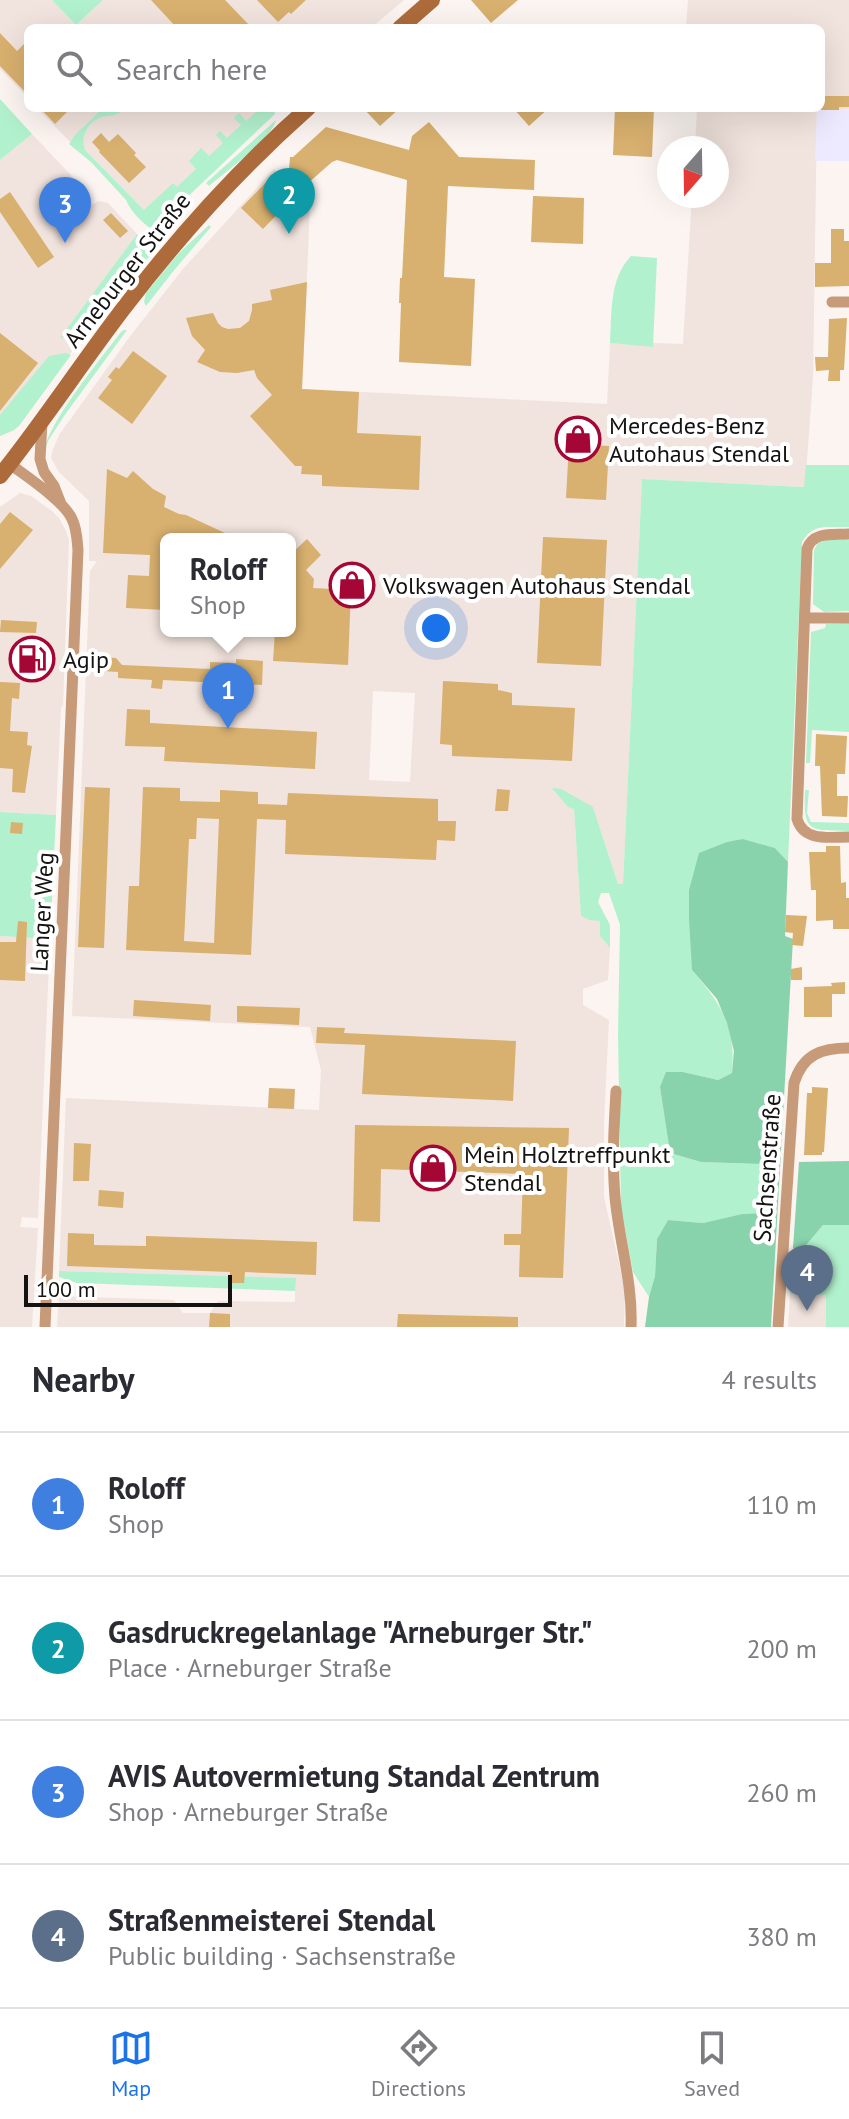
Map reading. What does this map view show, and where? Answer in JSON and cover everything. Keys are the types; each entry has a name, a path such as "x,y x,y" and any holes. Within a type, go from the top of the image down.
{"main road":[{"path":"405,24 432,0"},
{"name":"Arneburger Straße","path":"5,470 123,309 197,218 304,112"}],"street":[{"path":"832,302 849,302"},
{"name":"Langer Weg","path":"42,420 40,459 61,504"},
{"name":"Langer Weg","path":"5,470 61,504 72,516 78,550 45,1327"},
{"path":"849,534 815,537 807,549 797,819 807,834 849,837"},
{"path":"805,618 849,618"},
{"name":"Sachsenstraße","path":"778,1327 794,1083 797,1073 811,1056 826,1048 849,1048"},
{"path":"616,1091 613,1155 615,1198 631,1292 631,1327"}],"shaded area":[{"path":"0,0 52,0 75,24 24,24 24,94 0,69"},
{"path":"103,0 404,0 376,24 77,24"},
{"path":"688,0 849,0 849,109 825,110 825,24 686,24"},
{"path":"849,109 849,161 815,161 817,112"},
{"path":"41,112 260,112 152,218 76,141 72,144"},
{"path":"697,112 817,112 813,378 805,487 642,479 623,884 618,884 593,807 574,809 581,916 600,921 600,936 610,948 608,980 583,989 583,1005 609,1020 604,1197 625,1290 624,1327 57,1327 59,1296 174,1300 183,1313 210,1313 218,1301 295,1302 295,1278 59,1271 66,1098 319,1110 321,1070 310,1027 72,1016 90,571 97,561 89,561 89,501 59,472 51,458 59,435 183,269 274,169 310,205 302,389 607,404 610,343 652,346 653,343 683,344 691,208 729,208 729,136 696,136","holes":["373,691 415,693 410,782 369,780"]},
{"path":"32,134 87,192 83,197 91,205 99,201 108,203 137,234 61,337 84,335 14,430 0,436 0,160"},
{"path":"20,493 31,496 52,511 59,518 69,540 56,815 0,812 0,507"},
{"path":"0,936 50,939 38,1218 22,1217 20,1227 38,1228 32,1327 0,1327"},
{"path":"790,1293 826,1295 826,1327 788,1327"}],"green space":[{"path":"52,0 103,0 77,24"},
{"path":"0,99 32,134 0,160"},
{"path":"99,112 121,112 97,119 89,126 83,140 85,150 144,210 173,183 177,187 196,169 189,161 201,148 209,156 223,143 216,135 220,131 227,138 241,125 234,118 239,113 246,121 256,112 275,114 182,202 164,236 142,221 91,162 69,144"},
{"path":"276,120 273,128 247,155 209,186 206,183"},
{"path":"209,225 211,227 146,306 146,293 178,254"},
{"path":"137,234 148,242 153,252 136,272 118,286 84,335 60,338"},
{"path":"631,256 657,258 653,347 610,343 615,286"},
{"path":"127,330 64,416 44,453 47,441 64,409"},
{"path":"71,355 19,426 0,436 0,415 49,356"},
{"path":"806,465 849,465 849,527 816,529 802,542 788,862 775,848 743,839 692,970 725,1017 732,1042 732,1073 718,1080 683,1072 660,1087 670,1153 701,1162 762,1164 760,1213 703,1223 668,1220 657,1239 655,1276 649,1297 633,1272 621,1207 620,925 609,893 601,893 598,902 610,925 610,948 600,936 600,921 581,916 574,809 568,807 552,788 561,789 593,807 618,884 623,884 642,479 804,487"},
{"path":"849,540 849,611 824,612 813,604 814,550 818,543"},
{"path":"849,623 849,732 812,730 810,763 806,763 811,632 825,628 826,624"},
{"path":"805,790 809,790 807,813 811,822 849,823 849,831 811,826 805,814"},
{"path":"0,812 56,815 50,939 0,936"},
{"path":"743,839 775,848 788,862 785,936 793,939 771,1327 645,1327 655,1276 657,1239 668,1220 703,1223 760,1213 761,1164 701,1162 670,1153 660,1087 666,1072 683,1072 718,1080 732,1073 734,1051 727,1023 717,999 692,970 689,890 699,853"},
{"path":"849,1161 849,1225 823,1225 802,1250 793,1248 799,1162"},
{"path":"823,1225 849,1225 849,1327 826,1327 826,1295 790,1293 793,1248 802,1250"},
{"path":"59,1271 296,1278 295,1291 77,1283 59,1277"}],"building":[{"path":"151,0 225,0 248,24 173,24"},
{"path":"257,0 306,0 278,22"},
{"path":"471,0 518,0 491,23"},
{"path":"0,33 17,51 24,44 24,91 0,66"},
{"path":"825,96 849,96 849,107 839,107 839,110 825,110"},
{"path":"44,112 67,112 55,124"},
{"path":"367,112 396,112 380,126"},
{"path":"517,112 545,112 529,126"},
{"path":"615,112 654,112 652,157 613,155"},
{"path":"429,122 459,157 535,160 534,190 448,186 444,277 475,279 471,366 399,362 400,278 407,180 337,160 298,192 308,203 286,226 287,204 263,229 241,208 276,172 288,183 290,157 326,127 409,150 412,136"},
{"path":"101,133 109,142 118,134 146,167 129,183 92,142"},
{"path":"10,192 54,257 38,268 0,212 0,199"},
{"path":"533,196 584,198 583,244 531,242"},
{"path":"111,213 128,231 120,238 103,220"},
{"path":"831,229 844,229 844,241 849,241 849,286 815,287 815,263 831,263"},
{"path":"307,282 302,389 359,392 357,433 421,436 419,490 322,486 322,475 301,474 302,466 295,466 250,416 272,395 254,370 220,372 197,362 205,350 192,336 186,318 213,313 222,327 240,328 249,321 252,304 272,300 270,290"},
{"path":"847,318 844,370 840,370 840,381 828,381 829,370 816,371 815,357 828,357 829,319"},
{"path":"0,333 38,363 0,411"},
{"path":"133,351 167,376 132,424 98,398 112,380 108,377"},
{"path":"569,444 609,446 606,500 566,498"},
{"path":"107,469 127,478 133,471 166,496 164,507 225,533 160,533 160,610 126,608 128,575 149,576 150,555 103,553"},
{"path":"10,512 33,530 0,569 0,524"},
{"path":"543,537 607,540 601,666 537,663"},
{"path":"307,539 321,555 306,570 314,579 313,588 351,590 348,665 273,661 275,637 296,637 296,549"},
{"path":"1,620 37,622 36,633 0,632"},
{"path":"103,657 116,658 122,665 210,669 210,662 236,663 236,659 263,661 262,685 163,680 162,689 151,688 152,680 118,678 118,672 102,671"},
{"path":"443,681 498,684 498,690 512,693 512,705 575,708 572,761 452,756 452,745 440,744"},
{"path":"0,682 20,683 19,699 12,698 10,731 28,732 27,745 32,746 25,793 12,792 13,769 0,768"},
{"path":"127,709 150,710 150,723 317,732 315,769 164,761 165,747 125,746"},
{"path":"816,734 847,736 845,774 837,774 837,796 848,796 847,817 822,816 820,766 815,766"},
{"path":"85,787 110,788 104,948 78,947"},
{"path":"143,787 180,788 180,801 220,802 220,790 258,792 258,804 287,805 288,793 438,799 438,821 456,821 455,841 437,840 436,860 285,854 286,820 257,819 251,955 126,950 129,886 139,886","holes":["197,818 219,819 214,943 184,941 189,839 196,839"]},
{"path":"497,789 510,790 508,811 495,811"},
{"path":"11,822 23,823 22,834 10,833"},
{"path":"826,846 840,846 841,883 846,882 846,898 849,898 849,929 833,929 833,920 816,921 816,890 811,890 809,852 826,852"},
{"path":"786,915 807,916 803,946 792,945 793,933 785,932"},
{"path":"18,921 27,922 25,981 0,980 0,942 16,942"},
{"path":"802,967 802,980 791,980 791,969"},
{"path":"845,982 845,994 832,994 832,1017 804,1017 804,987"},
{"path":"134,1000 211,1005 210,1021 133,1016"},
{"path":"237,1006 300,1008 299,1025 237,1022"},
{"path":"317,1027 345,1028 344,1033 516,1041 513,1101 362,1094 365,1045 316,1043"},
{"path":"812,1087 828,1088 822,1155 804,1155 807,1093 812,1093"},
{"path":"269,1088 295,1089 294,1109 268,1108"},
{"path":"355,1125 569,1128 563,1278 519,1277 520,1245 504,1245 504,1234 521,1234 523,1174 381,1169 380,1222 353,1221"},
{"path":"74,1143 91,1144 89,1181 73,1181"},
{"path":"99,1190 124,1192 123,1208 98,1206"},
{"path":"68,1233 94,1234 94,1245 146,1246 146,1236 317,1242 316,1275 245,1272 244,1283 229,1283 230,1272 67,1266"},
{"path":"210,1313 230,1314 230,1327 209,1327"},
{"path":"398,1314 518,1317 518,1327 397,1327"}],"place":[{"name":"Gasdruckregelanlage \"Arneburger Str.\"","path":"289,234"},
{"name":"AVIS Autovermietung Standal Zentrum","path":"65,243"},
{"name":"Mercedes-Benz Autohaus Stendal","path":"578,439"},
{"name":"Volkswagen Autohaus Stendal","path":"352,585"},
{"name":"Agip","path":"32,659"},
{"name":"Roloff","path":"228,729"},
{"name":"Mein Holztreffpunkt Stendal","path":"433,1168"},
{"name":"Straßenmeisterei Stendal","path":"807,1311"}]}
